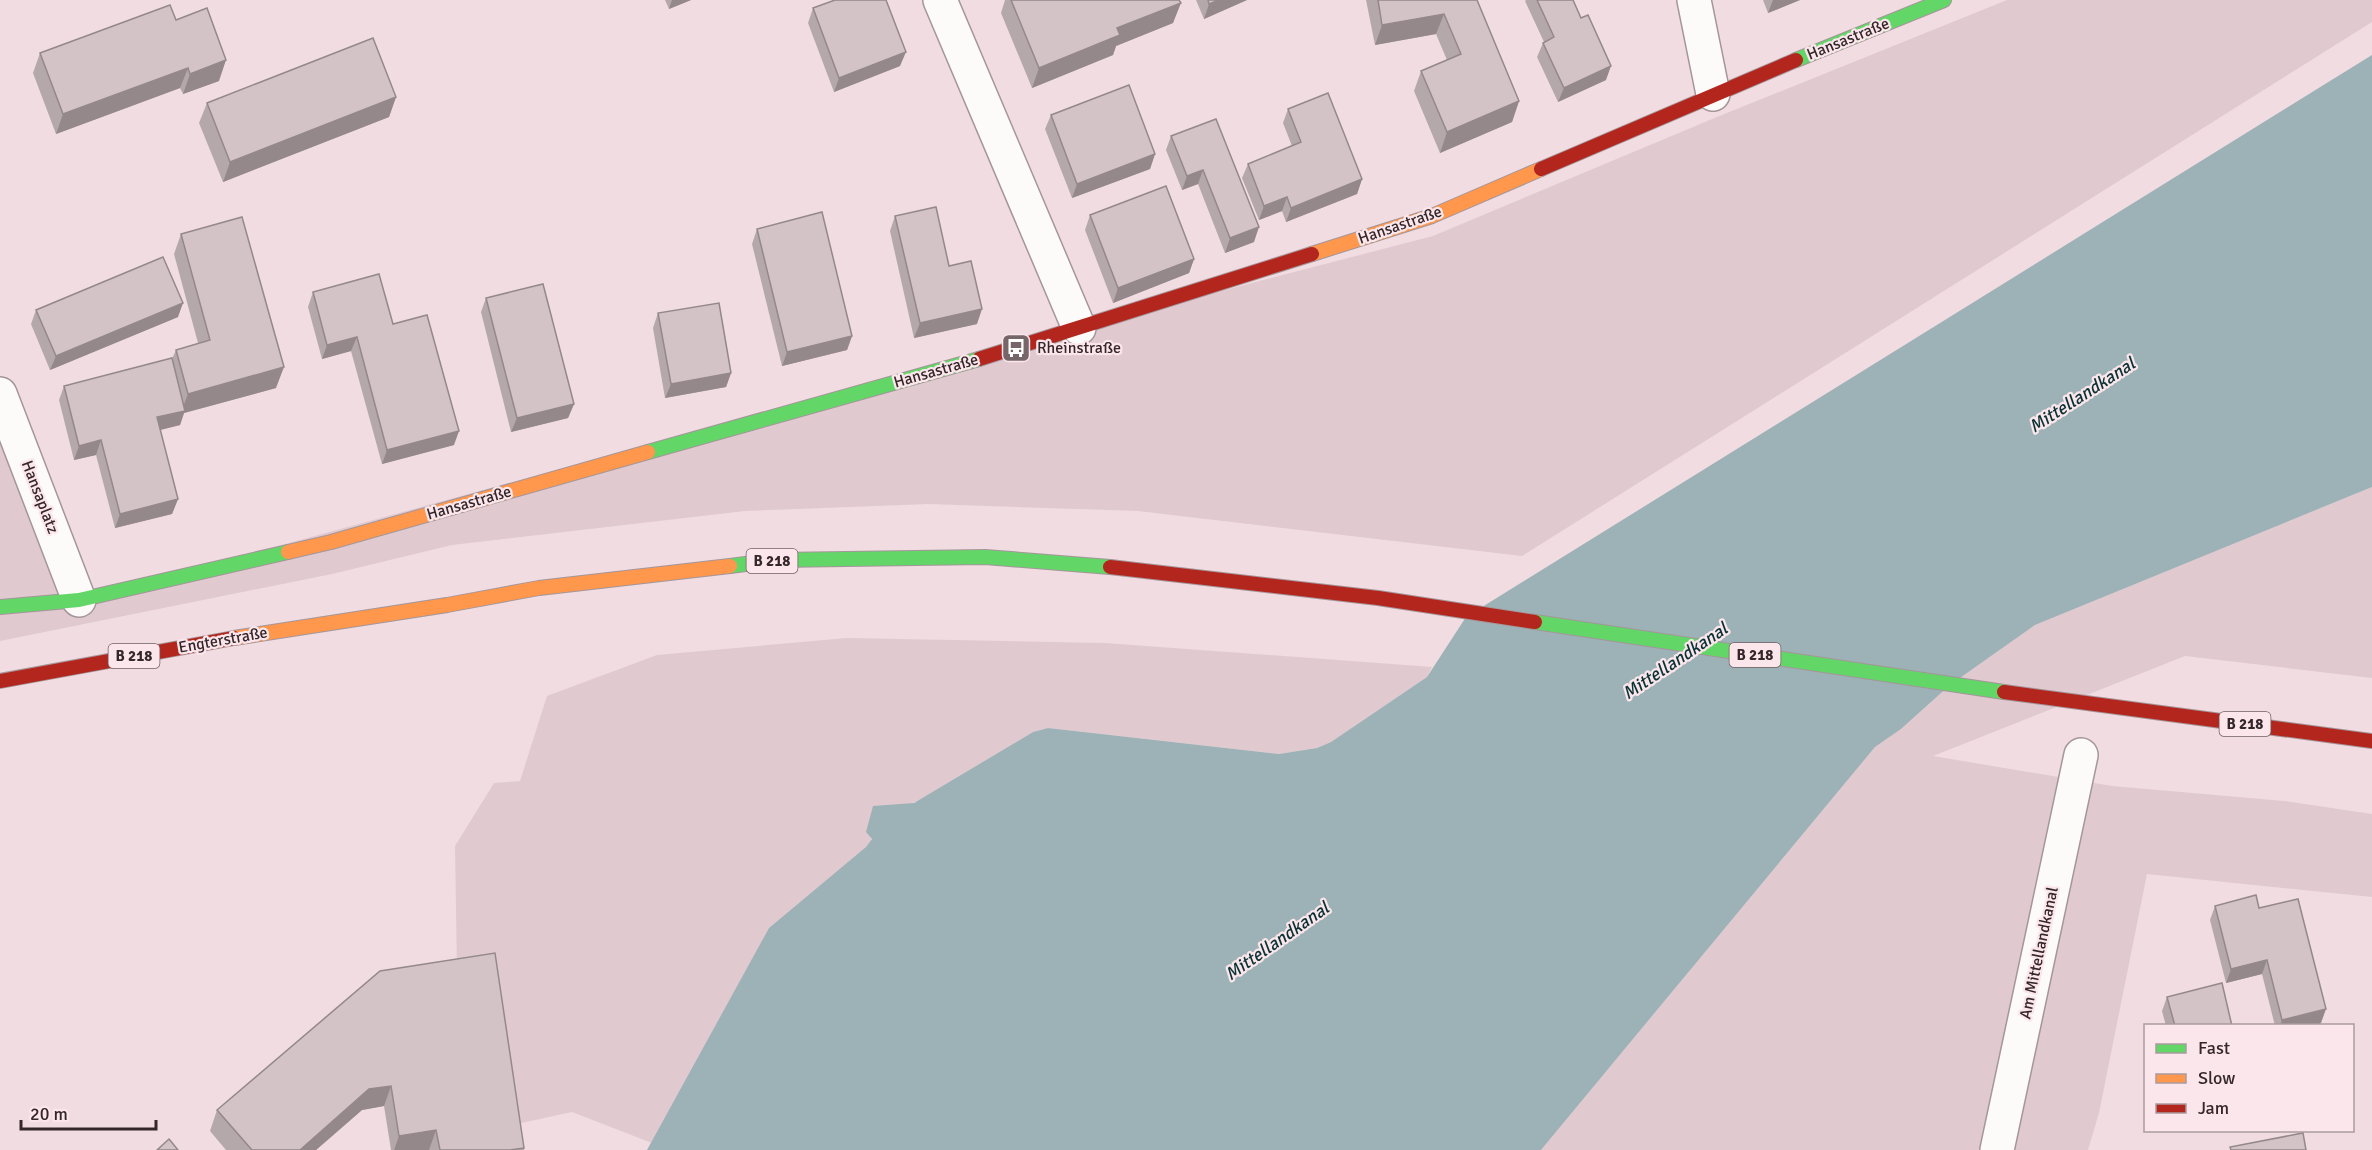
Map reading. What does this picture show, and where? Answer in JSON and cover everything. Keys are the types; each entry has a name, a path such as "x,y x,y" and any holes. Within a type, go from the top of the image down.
{"main road":[{"name":"Hansastraße","path":"0,607 79,600 331,542 1005,352 1432,216 1713,94 1944,0"},
{"name":"Engterstraße","path":"0,681 268,632 447,605 539,588 777,560 985,557 1123,568 1393,600 1950,685 2372,741"}],"street":[{"path":"940,0 1079,328"},
{"path":"1694,0 1713,94"},
{"name":"Hansaplatz","path":"0,394 79,600"},
{"name":"Am Mittellandkanal","path":"1998,1150 2081,755"}],"shaded area":[{"path":"2007,0 2372,0 2372,22 1522,556 1138,511 928,504 745,511 452,545 332,574 0,641 0,394 79,600 1079,328 1433,236 1717,117"},
{"path":"2372,487 2372,678 2185,656 1933,756 2112,786 2284,801 2372,814 2372,897 2147,874 2099,1113 2088,1150 1541,1150 1875,747 1901,729 1950,685 2035,625"},
{"path":"847,638 1105,643 1432,667 1427,677 1331,742 1317,748 1279,754 1048,728 1033,732 920,800 906,805 871,836 871,842 859,854 769,928 652,1143 572,1112 512,1125 457,972 455,846 494,783 520,781 547,696 657,655"}],"water":[{"name":"Mittellandkanal","path":"2372,55 2372,487 2035,625 1950,685 1901,729 1875,747 1541,1150 647,1150 769,928 866,847 872,839 866,832 873,806 914,803 1033,732 1048,728 1279,754 1317,748 1331,742 1427,677 1466,617"}],"building":[{"path":"835,0 886,0 906,52 839,78 813,8"},
{"path":"1011,0 1179,0 1181,3 1117,28 1120,35 1039,68"},
{"path":"1378,0 1477,0 1519,101 1447,132 1421,71 1461,54 1444,14 1382,25"},
{"path":"1537,0 1573,0 1581,18 1588,15 1611,66 1564,88 1543,43 1554,37"},
{"path":"170,5 176,20 207,8 226,60 190,74 188,68 63,114 40,53"},
{"path":"373,38 396,97 230,162 207,103"},
{"path":"1129,85 1155,154 1077,184 1051,115"},
{"path":"1328,93 1362,179 1291,208 1287,197 1264,206 1248,164 1301,142 1288,109"},
{"path":"1216,119 1259,227 1230,238 1203,170 1187,176 1171,136"},
{"path":"1166,186 1194,259 1118,288 1090,215"},
{"path":"936,207 949,266 971,261 982,309 920,323 895,216"},
{"path":"822,212 852,336 787,352 757,229"},
{"path":"242,217 284,367 188,394 176,350 210,340 181,234"},
{"path":"163,257 183,303 56,356 36,310"},
{"path":"379,274 393,324 427,315 459,431 387,450 357,337 327,345 313,292"},
{"path":"543,284 574,404 517,418 486,298"},
{"path":"719,303 731,373 671,384 658,313"},
{"path":"172,358 185,411 157,417 178,499 120,514 101,440 79,446 64,386"},
{"path":"2256,895 2259,908 2298,899 2326,1009 2282,1020 2267,960 2231,969 2215,906"},
{"path":"495,953 524,1148 440,1150 436,1130 399,1136 391,1086 369,1089 300,1150 252,1150 217,1110 380,971"},
{"path":"2222,983 2232,1024 2174,1024 2167,997"},
{"path":"2303,1133 2306,1150 2231,1150 2230,1147"},
{"path":"169,1139 178,1150 157,1150"}],"traffic: fast":[{"path":"1796,60 1944,0"},
{"path":"648,452 979,359"},
{"path":"0,607 79,600 288,552"},
{"path":"730,566 777,560 985,557 1110,567"},
{"path":"1535,622 2004,692"}],"traffic: slow":[{"path":"1312,254 1432,216 1541,169"},
{"path":"288,552 331,542 648,452"},
{"path":"234,638 447,605 539,588 730,566"}],"traffic: jam":[{"path":"1541,169 1796,60"},
{"path":"979,359 1312,254"},
{"path":"1110,567 1378,598 1535,622"},
{"path":"0,681 234,638"},
{"path":"2004,692 2372,741"}],"place":[{"name":"Rheinstraße","path":"1016,348"}]}
